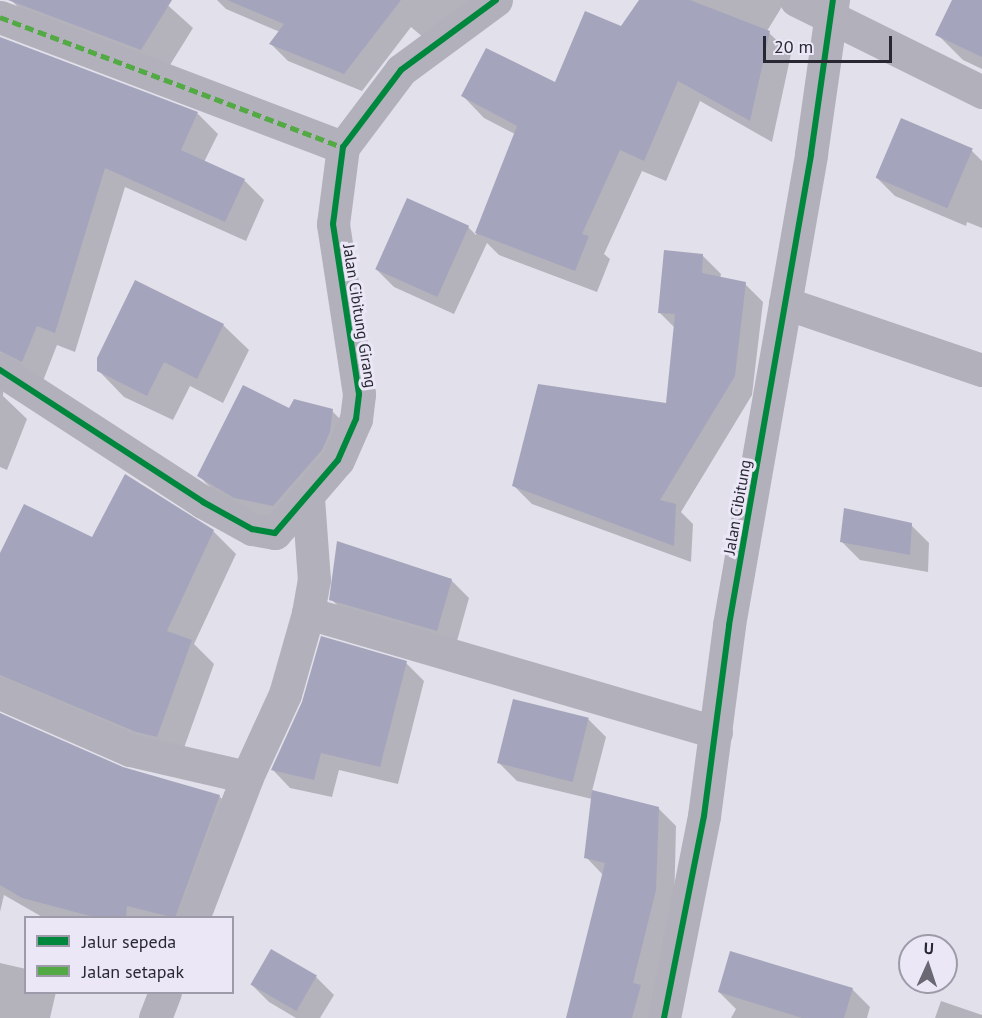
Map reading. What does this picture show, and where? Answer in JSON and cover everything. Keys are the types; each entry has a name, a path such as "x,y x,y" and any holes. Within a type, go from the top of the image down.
{"street":[{"name":"Jalan Cibitung Girang","path":"0,370 252,529 273,534 308,499 350,440 359,394 333,224 343,147 401,70 496,0"},
{"path":"796,0 832,10 982,92"},
{"name":"Jalan Cibitung","path":"664,1018 704,816 729,625 785,303 832,10"},
{"path":"0,16 343,147"},
{"path":"785,303 982,370"},
{"path":"195,916 247,777 285,694 308,613 314,580 308,499"},
{"path":"308,613 716,732"},
{"path":"0,693 130,750 247,777"},
{"path":"155,1018 165,994"}],"building":[{"path":"8,0 172,0 141,50"},
{"path":"227,0 401,0 344,74 269,44 284,24"},
{"path":"639,0 690,0 770,31 750,121 678,81 644,161 620,150 582,234 589,236 575,271 475,233 517,126 461,96 486,48 555,82 585,11 621,26"},
{"path":"952,0 982,0 982,57 935,35"},
{"path":"0,37 198,112 181,150 245,179 225,222 105,168 55,333 37,326 22,362 0,351"},
{"path":"901,118 973,148 947,208 876,178"},
{"path":"407,198 469,226 437,297 375,269"},
{"path":"664,250 703,254 702,273 746,282 735,376 660,500 676,504 674,546 512,486 538,384 666,403 675,314 658,313"},
{"path":"135,280 224,324 197,379 164,362 147,396 97,371 97,358"},
{"path":"243,385 289,408 294,399 333,409 330,432 322,450 273,506 234,498 197,476"},
{"path":"125,474 214,530 167,631 192,640 157,737 136,732 0,675 0,553 24,504 92,537"},
{"path":"844,508 912,523 910,555 840,542"},
{"path":"337,541 452,579 437,631 329,600"},
{"path":"321,636 407,661 380,767 321,753 314,780 271,770 302,702"},
{"path":"513,699 589,718 573,782 497,763"},
{"path":"0,713 123,767 220,795 176,916 127,906 126,916 90,916 22,898 0,885"},
{"path":"592,790 659,807 656,890 633,983 641,985 632,1018 566,1018 605,863 584,858"},
{"path":"271,949 317,976 296,1011 250,985"},
{"path":"730,951 853,988 844,1018 802,1018 718,992"}],"marked path":[{"path":"0,17 343,147"}],"cycle path":[{"path":"0,370 203,502 252,529 275,533 338,460 356,419 359,394 333,224 343,147 401,70 496,0"},
{"path":"664,1018 704,816 729,625 811,154 833,0"}]}
